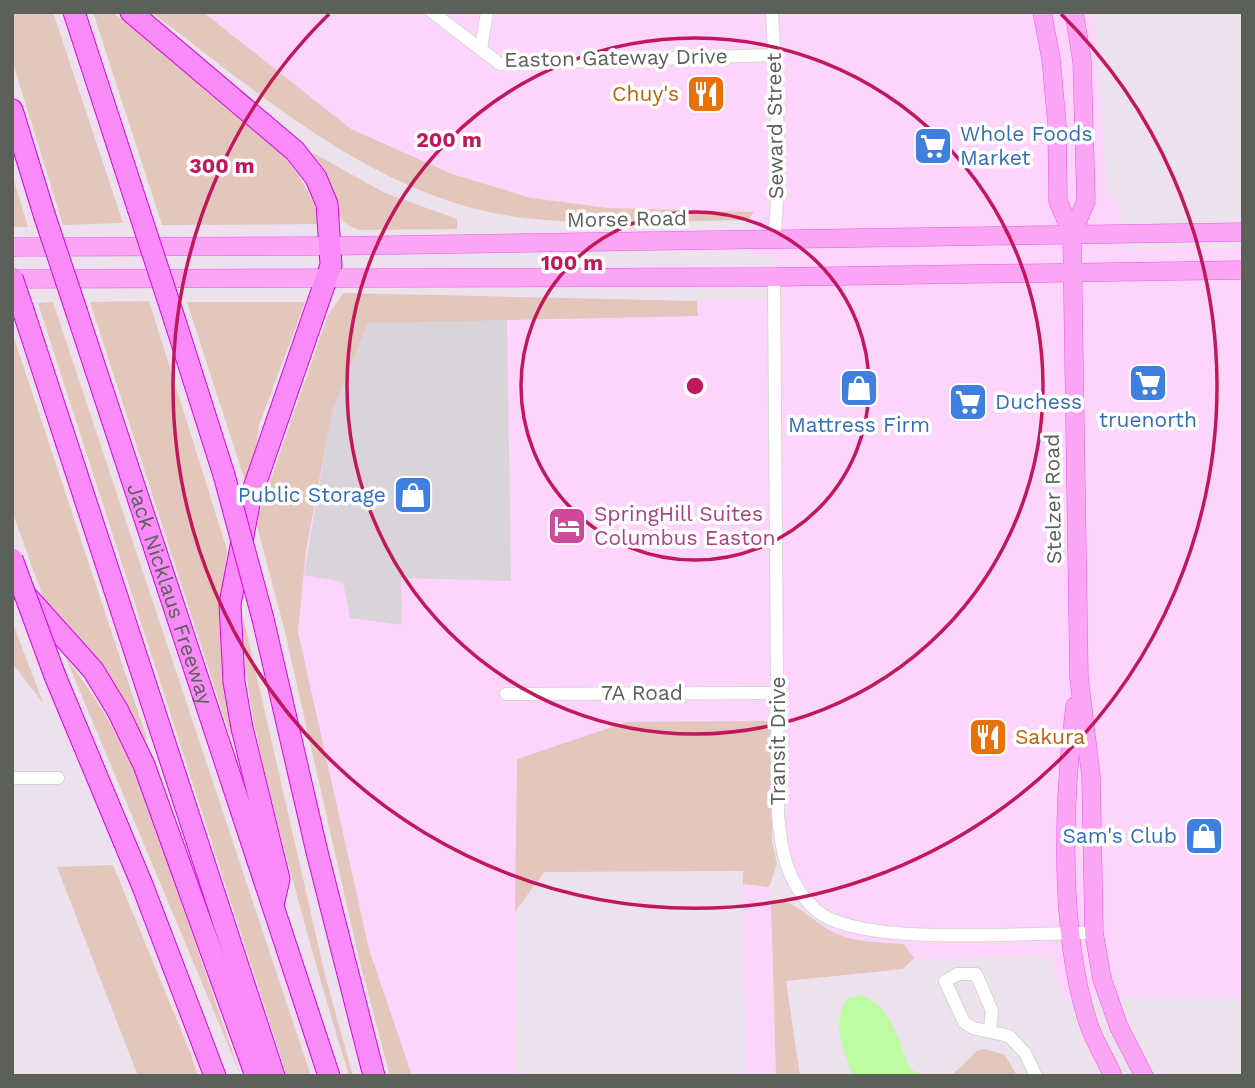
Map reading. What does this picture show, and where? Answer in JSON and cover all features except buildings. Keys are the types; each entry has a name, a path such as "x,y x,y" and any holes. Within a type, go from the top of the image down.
{"highway":[{"path":"74,12 223,475 263,619 317,852 374,1076"},
{"path":"131,12 295,151 322,191 330,219 331,265 250,499 232,582 230,635 234,682 279,879 273,905"},
{"name":"Jack Nicklaus Freeway","path":"12,110 329,1076"},
{"path":"12,279 274,1076"},
{"path":"12,559 55,676 143,887 215,1076"},
{"path":"12,581 51,620 93,670 118,711 158,798 256,1076"}],"main road":[{"name":"Stelzer Road","path":"1042,12 1051,59 1057,124 1058,201 1072,234 1079,678 1091,776 1094,933 1102,979 1119,1027 1143,1075"},
{"path":"1062,12 1082,74"},
{"name":"Stelzer Road","path":"1072,234 1086,201 1082,74 1074,12"},
{"name":"Morse Road","path":"12,247 331,246 1243,232"},
{"path":"12,279 774,278 1243,270"},
{"name":"Stelzer Road","path":"1079,678 1067,775 1070,932 1076,975 1091,1029 1113,1076"}],"street":[{"name":"Easton Gateway Drive","path":"432,12 500,64 774,55"},
{"path":"481,49 487,12"},
{"name":"Seward Street","path":"772,12 777,209 774,240"},
{"name":"Transit Drive","path":"774,278 781,850 789,875 817,912 833,921 884,934 1094,933"},
{"name":"7A Road","path":"506,694 778,693"},
{"path":"12,778 58,778"},
{"path":"990,1030 992,1011 976,974 958,974 945,981 964,1023 973,1028 1009,1036 1025,1052 1036,1076"}],"shaded area":[{"path":"12,12 53,12 123,223 63,225 12,60"},
{"path":"93,12 112,12 234,106 288,161 308,192 322,224 162,225"},
{"path":"151,12 203,12 351,129 452,174 531,198 608,208 754,212 748,220 608,222 524,218 471,208 421,190 372,167 326,140 280,110"},
{"path":"203,12 1095,12 1106,183 1119,207 1124,249 1243,248 1243,997 1062,998 1051,956 914,958 903,944 857,940 833,933 799,906 786,885 772,842 517,760 516,1076 412,1076 369,949 298,632 306,550 332,413 368,323 697,316 697,301 774,300 774,255 755,255 748,220 754,212 608,208 531,198 452,174 351,129"},
{"path":"313,153 385,193 457,219 457,229 360,230 350,226 329,201 310,157"},
{"path":"12,174 28,227 14,227 12,221"},
{"path":"344,293 697,301 698,316 368,323 332,413 306,550 298,632 369,949 412,1076 390,1076 359,959 284,628 256,522 328,315"},
{"path":"149,301 227,550 222,600 235,734 230,735 90,302"},
{"path":"53,302 311,1076 287,1076 38,303"},
{"path":"187,302 305,302 259,425 256,449 245,481"},
{"name":"Public Storage","path":"507,319 511,581 401,578 402,625 350,618 343,582 304,575 331,416 368,323"},
{"path":"12,332 147,739 141,741 85,648 67,623 44,600 12,511"},
{"path":"243,616 325,975 353,1076 349,1076 331,1017 268,785 250,701"},
{"path":"12,621 43,703 12,663"},
{"path":"66,658 108,719 141,786 241,1076"},
{"path":"771,721 772,842 777,864 769,887 743,884 743,871 544,872 515,912 517,759 627,722"},
{"path":"113,865 198,1076 138,1076 57,867"},
{"path":"743,884 769,887 776,1076 746,1076"},
{"path":"782,901 841,936 904,944 914,958 903,969 786,981 800,1076 776,1076 771,902"},
{"path":"860,995 871,1000 887,1015 910,1069 925,1076 853,1076 839,1028 842,1009 847,999"},
{"path":"985,1049 1005,1055 1017,1076 951,1076 977,1051"}],"place":[{"name":"Chuy's","path":"706,94"},
{"name":"Whole Foods Market","path":"933,146"},
{"name":"truenorth","path":"1148,383"},
{"name":"Mattress Firm","path":"859,388"},
{"name":"Duchess","path":"968,402"},
{"name":"Public Storage","path":"413,495"},
{"name":"SpringHill Suites Columbus Easton","path":"567,526"},
{"name":"Sakura","path":"988,737"},
{"name":"Sam's Club","path":"1204,836"}]}
